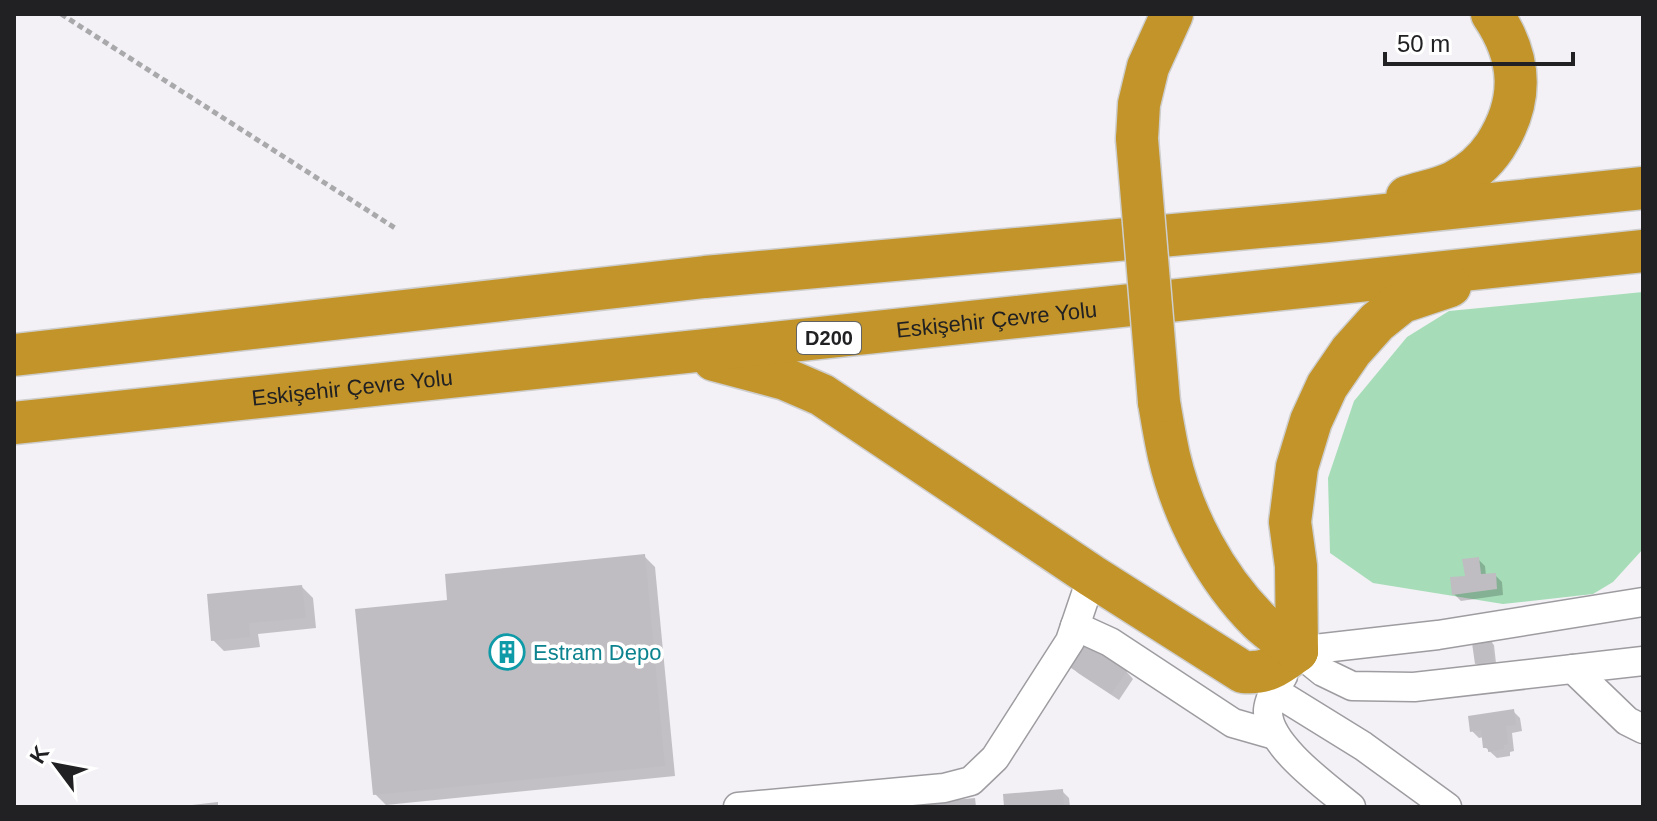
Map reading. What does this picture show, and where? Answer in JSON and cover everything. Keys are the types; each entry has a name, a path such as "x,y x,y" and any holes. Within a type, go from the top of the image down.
{"highway":[{"path":"1172,14 1148,67 1139,104 1137,139 1159,402 1169,457 1184,504 1226,584 1260,622 1297,651"},
{"path":"1328,221 1454,182 1476,168 1489,154 1504,131 1514,105 1517,79 1512,50 1492,14"},
{"path":"14,355 705,277 1328,221 1643,188"},
{"name":"Eskişehir Çevre Yolu","path":"14,423 1643,251"},
{"path":"1297,651 1296,566 1290,522 1293,494 1297,467 1311,421 1327,386 1351,351 1377,322 1402,302 1505,266"},
{"path":"667,355 715,360 750,368 822,395 1092,576 1243,672 1260,673 1279,665 1297,651"}],"street":[{"path":"738,807 944,788 971,781 995,758 1070,641 1092,576"},
{"path":"1297,651 1438,635 1643,602"},
{"path":"1075,626 1110,642 1233,723 1275,735"},
{"path":"1297,651 1323,672 1352,686 1414,687 1643,661"},
{"path":"1297,651 1274,691 1268,711 1275,735 1290,755 1351,807"},
{"path":"1573,669 1627,721 1643,729"},
{"path":"1274,691 1363,746 1447,807"}],"path":[{"path":"61,14 395,228"}],"green space":[{"path":"1643,292 1643,549 1613,582 1593,594 1503,604 1373,583 1330,553 1328,478 1354,401 1407,337 1449,311"}],"building":[{"name":"Estram Depo","path":"645,554 665,766 373,795 355,609 447,600 445,574"},
{"path":"1479,557 1481,574 1496,573 1497,589 1452,595 1450,577 1465,576 1462,559"},
{"path":"302,585 306,618 249,623 250,637 211,641 207,594"},
{"path":"1492,640 1494,661 1475,664 1472,643"},
{"path":"1085,642 1128,670 1111,694 1068,666"},
{"path":"1514,709 1516,725 1506,726 1508,744 1504,745 1504,749 1488,752 1488,748 1483,748 1481,730 1470,732 1468,716"},
{"path":"1063,789 1064,807 1004,807 1003,794"},
{"path":"975,798 976,807 915,807 914,804"},
{"path":"218,802 218,807 192,807 192,805"}],"place":[{"name":"Estram Depo","path":"507,652"}]}
